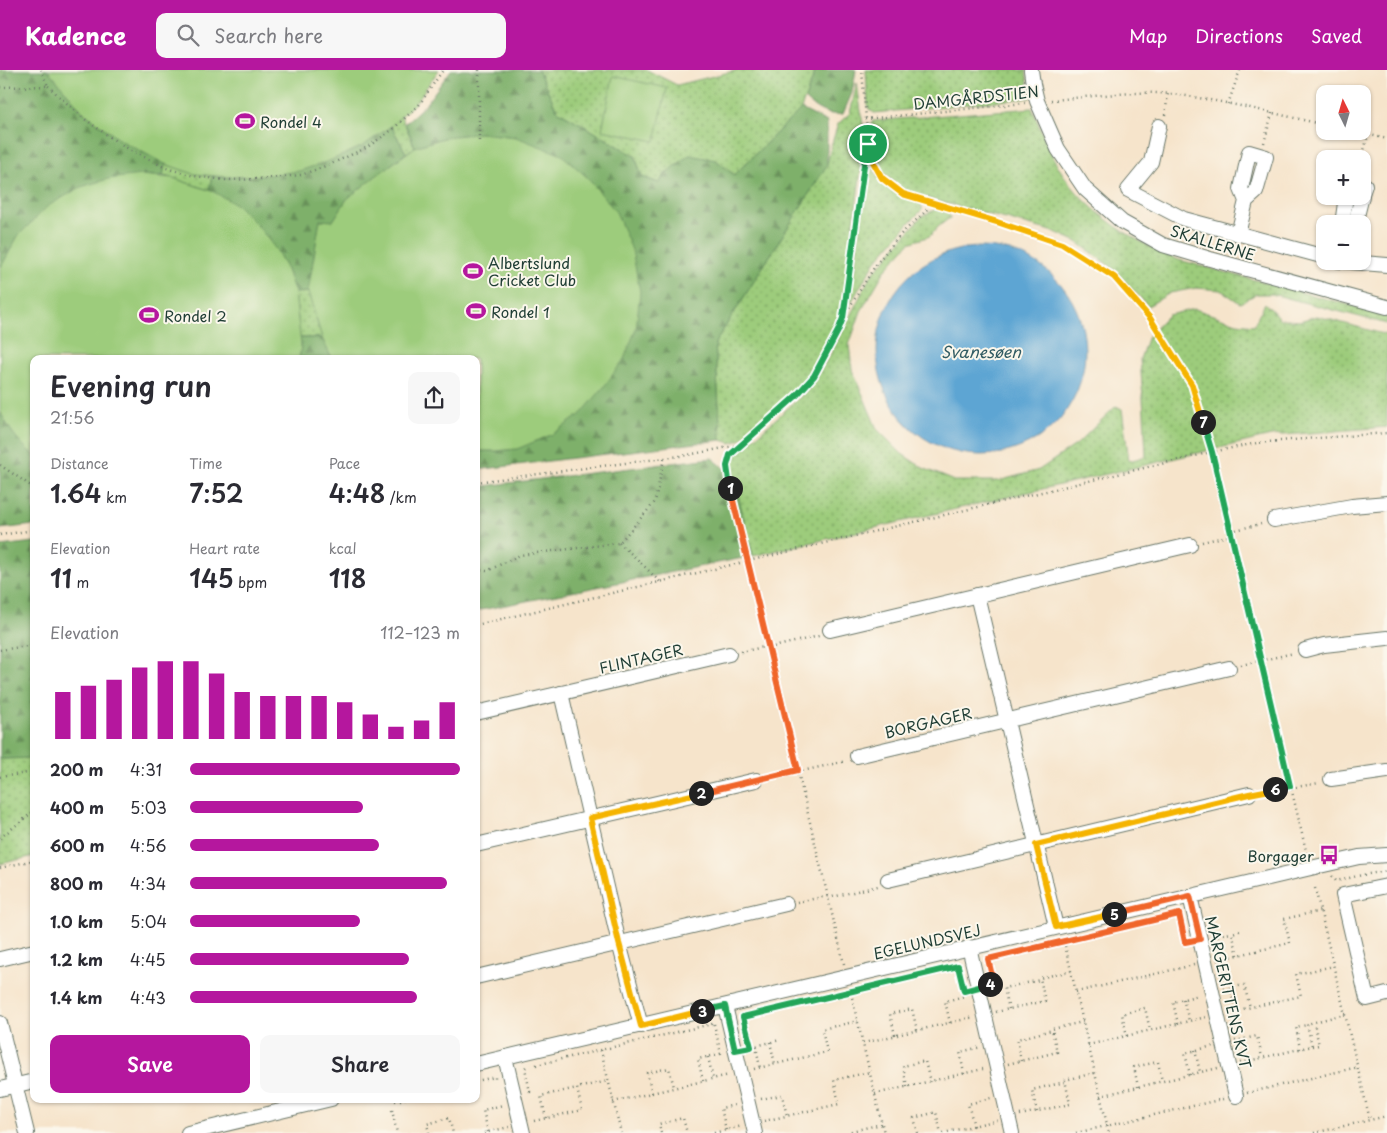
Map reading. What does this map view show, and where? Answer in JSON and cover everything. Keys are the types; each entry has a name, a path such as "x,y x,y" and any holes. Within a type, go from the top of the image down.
{"street":[{"name":"SKALLERNE","path":"1031,70 1037,101 1058,150 1085,189 1122,222 1163,245 1210,260 1387,307"},
{"path":"1159,126 1151,162 1128,190 1184,220 1316,256"},
{"path":"1238,234 1246,201 1256,192 1266,157 1260,155"},
{"path":"1371,264 1387,265"},
{"path":"1274,520 1352,506 1387,503"},
{"path":"830,630 1190,545"},
{"path":"977,595 1056,927"},
{"path":"1305,650 1334,644 1387,638"},
{"name":"FLINTAGER","path":"480,712 729,654"},
{"name":"BORGAGER","path":"856,756 1230,668"},
{"path":"561,693 619,943 641,1026"},
{"path":"1331,779 1387,771"},
{"path":"480,844 756,780"},
{"path":"888,880 1249,794"},
{"name":"EGELUNDSVEJ","path":"480,1063 1359,857 1387,855"},
{"path":"1387,886 1343,895 1367,999 1387,994"},
{"name":"MARGERITTENS KVT","path":"1190,896 1236,1096"},
{"path":"480,976 786,904"},
{"path":"969,947 1012,1133"},
{"path":"0,959 30,952"},
{"path":"725,1006 754,1128"},
{"path":"0,1023 27,1133"},
{"path":"505,1057 522,1133"},
{"path":"0,1089 30,1082"},
{"path":"188,1133 314,1103"}],"path":[{"path":"41,70 48,86 82,117 121,145 166,168 194,176 226,180 251,180 301,174 366,148 392,130 419,105 442,70"},
{"path":"478,141 479,70"},
{"path":"862,70 868,144 871,158 882,178 903,194 1062,244 1114,277 1150,318 1192,385 1212,452 1307,855"},
{"path":"1228,104 1240,70"},
{"path":"0,87 48,86"},
{"name":"DAMGÅRDSTIEN","path":"865,119 1134,93 1179,95 1316,123"},
{"path":"1159,126 1164,123 1168,94"},
{"path":"1260,155 1272,113"},
{"path":"1371,135 1387,139"},
{"path":"843,318 868,144"},
{"path":"844,964 728,481 727,466 730,455 796,396 814,376 843,318 877,263 900,235 926,210 930,202"},
{"path":"480,624 1212,452 1257,443 1387,433"},
{"path":"480,481 664,458 741,445"},
{"path":"480,570 487,571 520,555 619,543 655,502 664,458"},
{"path":"0,465 30,485"},
{"path":"1231,531 1274,520"},
{"path":"0,535 30,531"},
{"path":"1190,545 1232,535"},
{"path":"619,543 660,582"},
{"path":"729,654 821,636 830,630"},
{"path":"0,650 30,646"},
{"path":"1230,668 1305,650"},
{"path":"756,780 850,760 856,756"},
{"path":"0,776 30,772"},
{"path":"1249,794 1331,779"},
{"path":"0,838 30,814"},
{"path":"0,868 30,861"},
{"path":"1331,876 1336,881 1387,871"},
{"path":"786,904 879,886 888,880"},
{"path":"1315,888 1370,1120"},
{"path":"964,991 994,984 988,959 1179,914 1185,942 1243,930"},
{"path":"1232,933 1238,955"},
{"path":"1217,936 1223,958"},
{"path":"1064,941 1109,1133"},
{"path":"514,1096 530,1092 524,1068 958,966 965,996 945,1001 950,1023"},
{"path":"1009,1009 1004,988 1040,979"},
{"path":"1178,1024 1173,1002 1212,992 1244,985 1250,1007"},
{"path":"1230,988 1236,1011"},
{"path":"852,993 884,1133"},
{"path":"1184,999 1189,1022"},
{"path":"1127,1036 1122,1014 1145,1008 1150,1030"},
{"path":"894,1035 890,1014 912,1009 917,1030"},
{"path":"743,1017 751,1047"},
{"path":"1312,1046 1319,1045 1314,1022"},
{"path":"714,1024 721,1054"},
{"path":"1300,1049 1296,1027 1307,1024"},
{"path":"1021,1061 1017,1039 1052,1030"},
{"path":"1190,1075 1185,1053 1224,1043 1257,1036 1262,1058"},
{"path":"703,1081 698,1059 780,1040"},
{"path":"770,1042 775,1064"},
{"path":"964,1074 960,1052 991,1045"},
{"path":"756,1046 760,1068"},
{"path":"601,1050 621,1132 614,1133"},
{"path":"1195,1050 1200,1072"},
{"path":"708,1057 713,1079"},
{"path":"908,1087 902,1066 925,1061 930,1082"},
{"path":"1138,1087 1134,1068 1158,1062 1162,1081"},
{"path":"1076,1133 1358,1067"},
{"path":"652,1093 647,1073 669,1068 674,1088"},
{"path":"714,1133 754,1128 787,1116 839,1104 834,1080 870,1072"},
{"path":"1036,1112 1032,1090 1095,1073"},
{"path":"480,1080 495,1077 497,1086"},
{"path":"546,1118 542,1096 608,1081"},
{"path":"918,1133 914,1118 936,1112 942,1133 1070,1104 1065,1082"},
{"path":"577,1088 582,1110"},
{"path":"726,1130 721,1108 782,1095 787,1116"},
{"path":"974,1126 968,1104 1003,1095"},
{"path":"488,1132 483,1110 503,1105"},
{"path":"392,1110 397,1133"},
{"path":"1314,1133 1387,1116"},
{"path":"429,1133 427,1124 449,1118 453,1133"},
{"path":"661,1133 659,1124 683,1118 687,1133"},
{"path":"847,1133 882,1124"}],"green space":[{"path":"0,70 48,70 83,112 122,141 165,164 163,176 141,175 48,206 18,236 0,269"},
{"name":"Rondel 4","path":"48,70 439,70 416,102 391,126 363,146 329,161 299,171 260,176 227,177 194,174 165,164 122,141 83,112"},
{"path":"451,70 538,70 557,110 635,156 642,177 659,183 666,173 689,155 716,160 734,175 801,109 827,122 827,165 715,343 721,440 480,470 480,451 517,449 516,137 480,133 447,137 415,147 405,123 425,105"},
{"path":"538,70 647,70 677,85 738,70 816,70 801,109 734,175 716,160 666,173 659,183 642,177 635,156 557,110"},
{"path":"816,70 856,70 852,93 843,114 832,114 822,111 805,99"},
{"path":"866,70 1026,70 1030,98 874,113 868,108"},
{"path":"613,76 667,88 655,141 602,130"},
{"path":"857,83 865,140 841,320 811,375 787,402 740,440 731,443 721,440 715,343 827,165 838,124 850,113"},
{"path":"1032,108 1055,161 1078,194 1108,221 1125,232 1160,252 1179,260 1387,315 1387,324 1272,294 1256,294 1240,303 1221,290 1196,288 1170,293 1148,306 1114,269 1077,242 1055,232 923,197 904,190 881,171 872,154 870,125 873,121"},
{"path":"401,116 415,147 406,153 391,126"},
{"path":"391,126 406,153 347,199 333,221 320,220 308,292 295,293 287,270 277,251 214,192 209,190 212,176 260,176 363,146"},
{"name":"Rondel 1","path":"480,133 516,137 562,155 588,178 616,212 632,250 640,292 636,329 624,359 581,414 553,434 517,449 480,451 480,355 330,355 322,338 308,292 320,220 333,221 347,199 415,147 447,137"},
{"path":"869,160 881,180 897,191 920,202 922,210 875,262 849,306"},
{"path":"165,164 194,174 212,176 209,190 163,176"},
{"name":"Rondel 2","path":"141,175 173,178 214,192 237,205 258,226 277,251 287,270 295,293 301,345 300,355 30,355 30,451 14,435 0,411 0,269 18,236 48,206 81,187 108,179"},
{"path":"943,209 951,217 930,236 909,243 885,270 861,311 849,345 852,369 877,429 902,454 923,468 955,481 998,481 1039,470 1077,444 1116,406 1122,409 1129,461 1146,456 1140,359 1148,336 1168,315 1195,309 1237,323 1254,325 1265,303 1280,319 1299,321 1317,316 1387,335 1387,427 1271,436 753,556 733,475 734,456 808,390 830,355 870,277 921,217 934,210"},
{"path":"308,292 322,338 300,338 295,293"},
{"path":"300,338 322,338 330,355 300,355"},
{"path":"0,411 14,435 30,451 30,525 0,529"},
{"path":"712,458 733,475 753,556 480,610 480,487"},
{"path":"30,542 30,758 0,759 0,546"},
{"path":"30,758 30,857 0,864 0,759"}],"water":[{"name":"Svanesøen","path":"981,247 1001,249 1030,259 1047,271 1061,285 1077,311 1083,331 1085,351 1083,371 1073,400 1061,417 1047,431 1021,447 1001,453 981,455 961,453 932,443 915,431 901,417 885,391 879,371 877,351 879,331 889,302 901,285 915,271 941,255 961,249"}],"place":[{"name":"Rondel 4","path":"245,121"},
{"name":"Albertslund Cricket Club","path":"473,271"},
{"name":"Rondel 1","path":"476,311"},
{"name":"Rondel 2","path":"149,315"},
{"name":"Borgager","path":"1329,855"}],"route":[{"path":"868,144 871,158 882,178 903,194 1062,244 1114,277 1150,318 1192,385 1212,452 1290,786 1036,845 1056,927 1190,896 1200,939 1185,942 1179,914 988,959 994,984 964,991 958,966 743,1017 751,1047 735,1050 725,1006 641,1026 619,943 590,818 798,770 728,481 727,466 730,455 796,396 814,376 838,331 843,318 868,144"}]}
